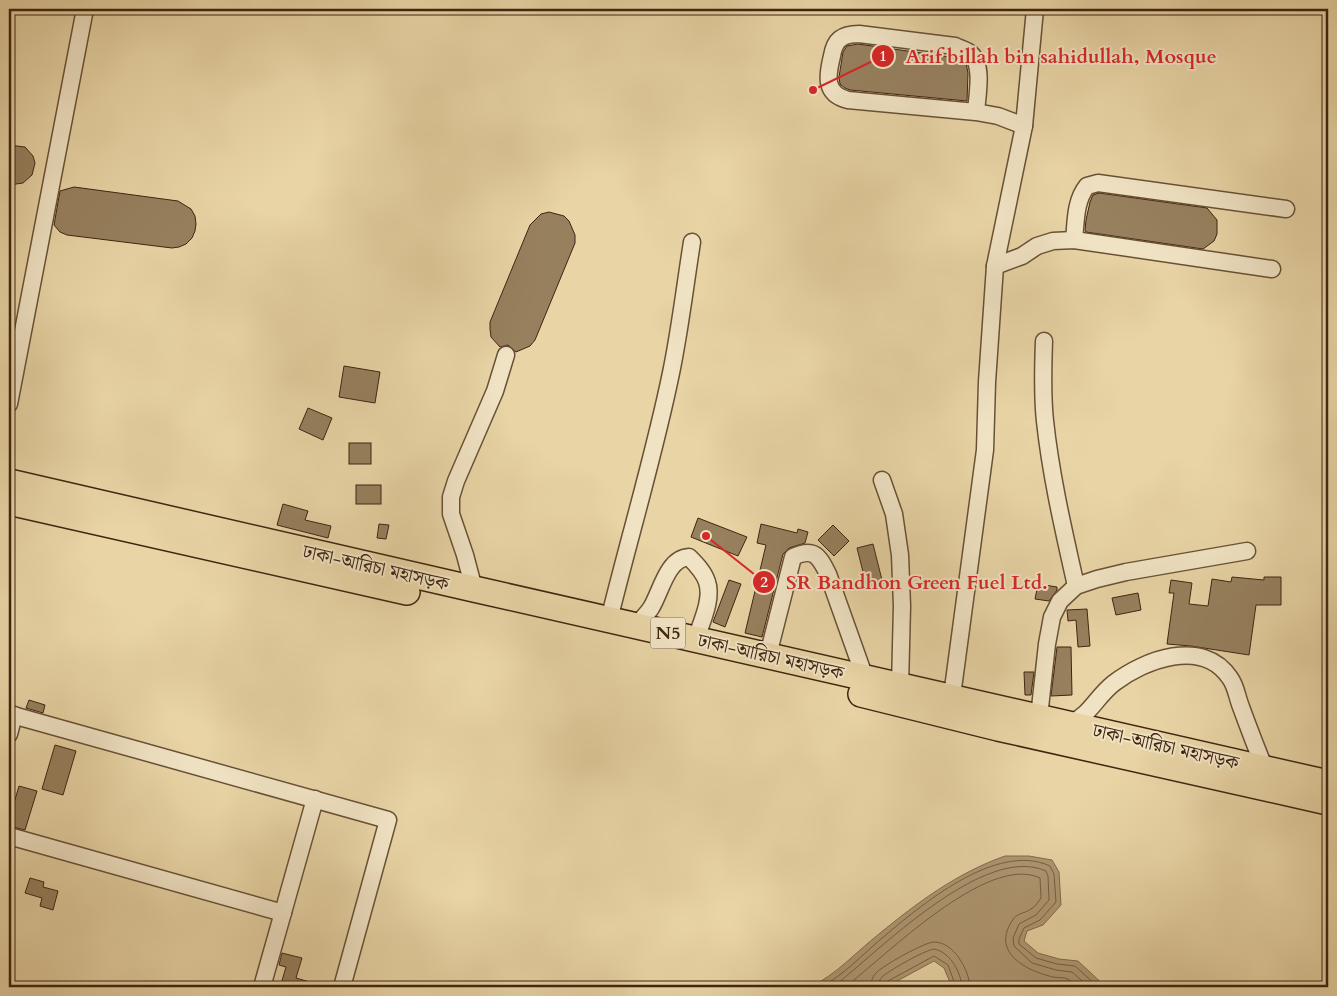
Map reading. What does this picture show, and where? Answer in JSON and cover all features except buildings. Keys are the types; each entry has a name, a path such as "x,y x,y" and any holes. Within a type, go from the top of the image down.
{"highway":[{"name":"ঢাকা-আরিচা মহাসড়ক","path":"9,482 1328,783"},
{"name":"ঢাকা-আরিচা মহাসড়ক","path":"9,502 785,676 998,728 1328,802"}],"street":[{"path":"9,404 85,9"},
{"path":"952,696 984,450 995,266 1024,126 1035,9"},
{"path":"976,112 977,61 970,52 955,46 859,34 848,35 839,39 834,48 828,72 832,92 838,97 848,100 976,112 998,116 1024,126"},
{"path":"1074,240 1081,194 1087,186 1098,183 1286,209"},
{"path":"995,266 1022,256 1038,246 1053,241 1074,240 1272,268"},
{"path":"609,620 628,543 645,486 671,373 692,242"},
{"path":"1044,341 1043,390 1049,453 1054,489 1076,586"},
{"path":"474,589 451,514 451,497 456,481 495,391 506,354"},
{"path":"882,480 894,514 900,555 902,606 900,686"},
{"path":"1040,717 1047,644 1052,617 1060,601 1076,586 1126,572 1247,551"},
{"path":"768,655 793,557 803,552 814,553 822,561 828,574 866,678"},
{"path":"636,626 650,610 670,568 680,559 689,557 698,566 708,583 706,605 696,639"},
{"path":"1070,724 1082,719 1113,684 1153,660 1183,656 1202,657 1213,662 1230,678 1263,764 1276,770"},
{"path":"9,734 11,714 388,820 342,987"},
{"path":"262,987 315,799"},
{"path":"9,836 283,913"}],"water":[{"path":"1005,856 1029,856 1052,860 1059,872 1061,905 1043,925 1027,931 1024,941 1038,953 1059,959 1078,961 1106,987 952,987 944,968 934,961 886,987 810,987 837,970 870,941 939,889 987,863"}],"place":[{"name":"Arif billah bin sahidullah, Mosque","path":"813,90"},
{"name":"SR Bandhon Green Fuel Ltd.","path":"706,536"}]}
